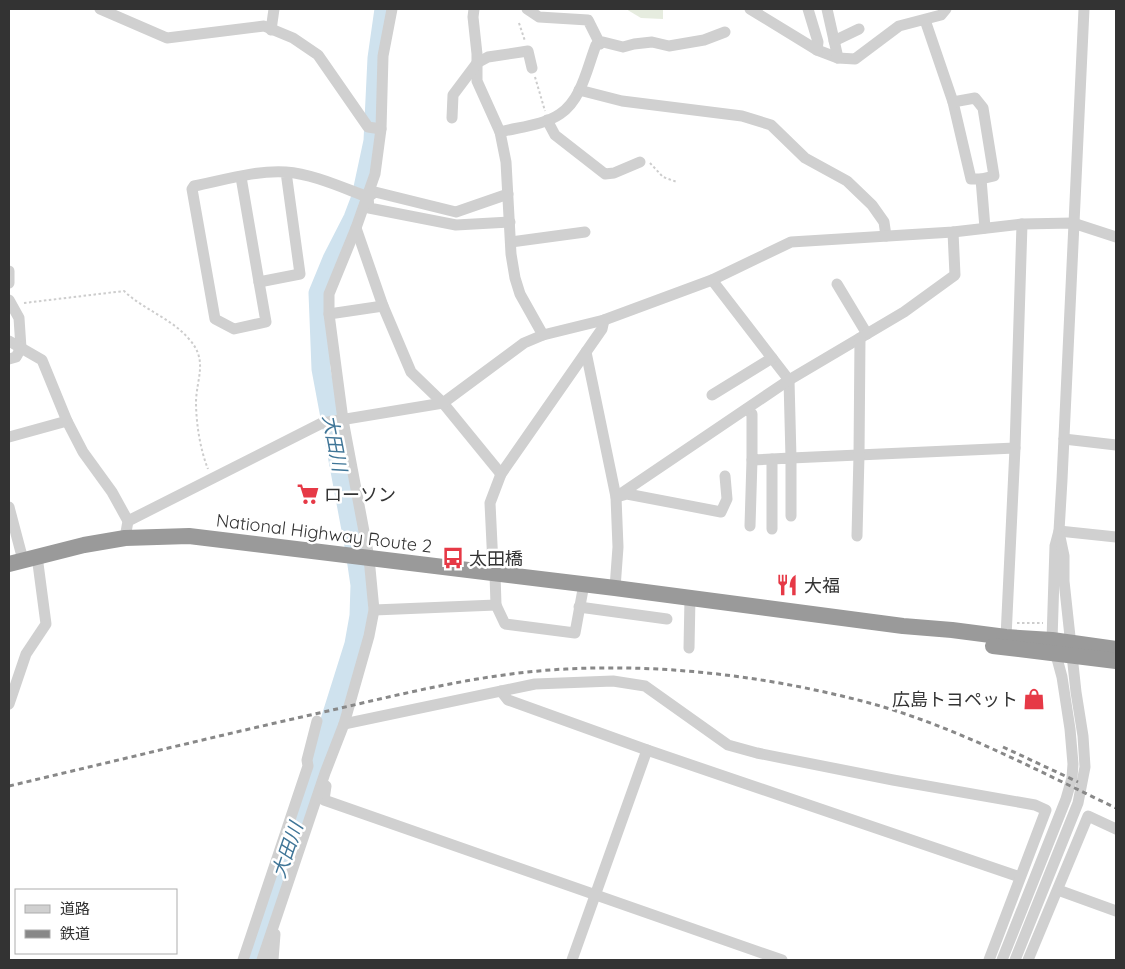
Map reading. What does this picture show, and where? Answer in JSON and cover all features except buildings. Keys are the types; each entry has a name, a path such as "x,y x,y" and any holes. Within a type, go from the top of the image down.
{"highway":[{"name":"National Highway Route 2","path":"23,560 125,538 189,536 584,584 903,626 1006,637 1116,660"},
{"name":"National Highway Route 2","path":"903,626 948,639 1063,648 1116,649"}],"street":[{"path":"100,9 167,38 264,26 294,38 318,55 368,127 381,129"},
{"path":"272,30 274,9"},
{"path":"262,960 325,773 344,724 369,636 374,610 369,558 343,420 329,314 329,294 368,197 375,174 381,129 383,56 392,9"},
{"path":"474,9 477,81 500,132 506,162 515,278 520,294 543,335"},
{"path":"527,9 539,17 588,20 600,44"},
{"path":"750,9 818,50 838,58 855,59 899,26 925,20 941,14 946,9"},
{"path":"826,9 838,58"},
{"path":"1015,960 1078,803 1085,766 1083,736 1063,648 1055,546 1059,531 1064,440 1084,9"},
{"path":"811,10 818,50"},
{"path":"925,20 953,102 971,179 994,176 983,108 975,98 953,102"},
{"path":"834,41 859,28"},
{"path":"500,132 547,120 566,109 579,90 596,45 603,42 622,47 652,42 669,46 704,40 725,32"},
{"path":"452,118 453,95 477,63 488,57 528,51 532,68"},
{"path":"579,90 622,102 742,116 771,125 806,158 847,181 866,199 884,222 886,236"},
{"path":"547,120 555,135 605,174 614,173 640,162"},
{"path":"241,177 266,322 234,329 215,319 192,190 194,186 241,177 258,174 286,172 300,174 368,197"},
{"path":"260,282 300,274 286,172"},
{"path":"982,178 985,228"},
{"path":"368,197 375,192 456,212 508,194"},
{"path":"368,197 369,208 456,225 510,222"},
{"path":"128,521 322,422 443,403 524,343 543,335 604,320 712,280 791,242 953,232 1022,224 1073,223 1116,237"},
{"path":"1006,637 1015,448 1022,224"},
{"path":"356,228 382,306 411,372 443,403 501,474"},
{"path":"511,242 585,232"},
{"path":"616,497 789,380 904,312 955,275 953,232"},
{"path":"9,271 9,282"},
{"path":"712,280 789,380 791,516"},
{"path":"837,284 863,336 857,536"},
{"path":"9,360 16,357 21,348 19,318 10,303"},
{"path":"329,314 382,306"},
{"path":"584,584 575,632 505,624 496,605 490,504 501,474 602,329 604,320"},
{"path":"9,341 42,360 67,421 83,452 112,492 128,521 125,538"},
{"path":"586,352 616,497 618,547 615,588"},
{"path":"712,395 772,358"},
{"path":"747,409 752,414 750,526"},
{"path":"9,438 67,421"},
{"path":"1064,440 1116,445"},
{"path":"752,460 1015,448"},
{"path":"772,459 772,530"},
{"path":"616,497 627,494 721,512 727,499 725,476"},
{"path":"9,510 23,560 46,624 26,654 9,704"},
{"path":"1059,531 1116,536"},
{"path":"1002,960 1066,799 1072,778 1073,764 1070,729 1062,677 1064,556 1059,531"},
{"path":"689,648 690,598"},
{"path":"374,610 496,605"},
{"path":"580,607 667,619"},
{"path":"344,724 535,684 613,681 645,686 735,747 884,778 1034,805 1046,810 989,960"},
{"path":"500,691 508,700 647,750 1020,877"},
{"path":"243,960 308,766 307,760 317,721"},
{"path":"572,960 647,750"},
{"path":"325,773 328,778 324,800 782,960"},
{"path":"1028,960 1088,816 1116,829"},
{"path":"1058,890 1116,910"},
{"path":"273,960 276,930 274,923"}],"path":[{"path":"519,23 528,51"},
{"path":"532,68 547,120"},
{"path":"640,162 648,162 663,177 677,182"},
{"path":"10,303 124,291 133,299 175,325 191,340 200,354 201,370 196,401 201,452 212,478"}],"shaded area":[{"path":"626,9 663,9 663,19 641,18"}],"waterway":[{"name":"大田川","path":"250,960 327,730 354,644 359,616 360,585 355,551 321,369 318,293 361,197 373,141 377,58 384,9"}],"railway":[{"path":"9,786 387,697 476,679 536,671 641,668 678,670 752,679 826,692 862,701 928,722 992,748 1116,808"},
{"path":"1003,747 1078,782"}],"place":[{"name":"ローソン","path":"308,494"},
{"name":"太田橋","path":"453,558"},
{"name":"大福","path":"787,585"},
{"name":"広島トヨペット","path":"1034,699"}]}
